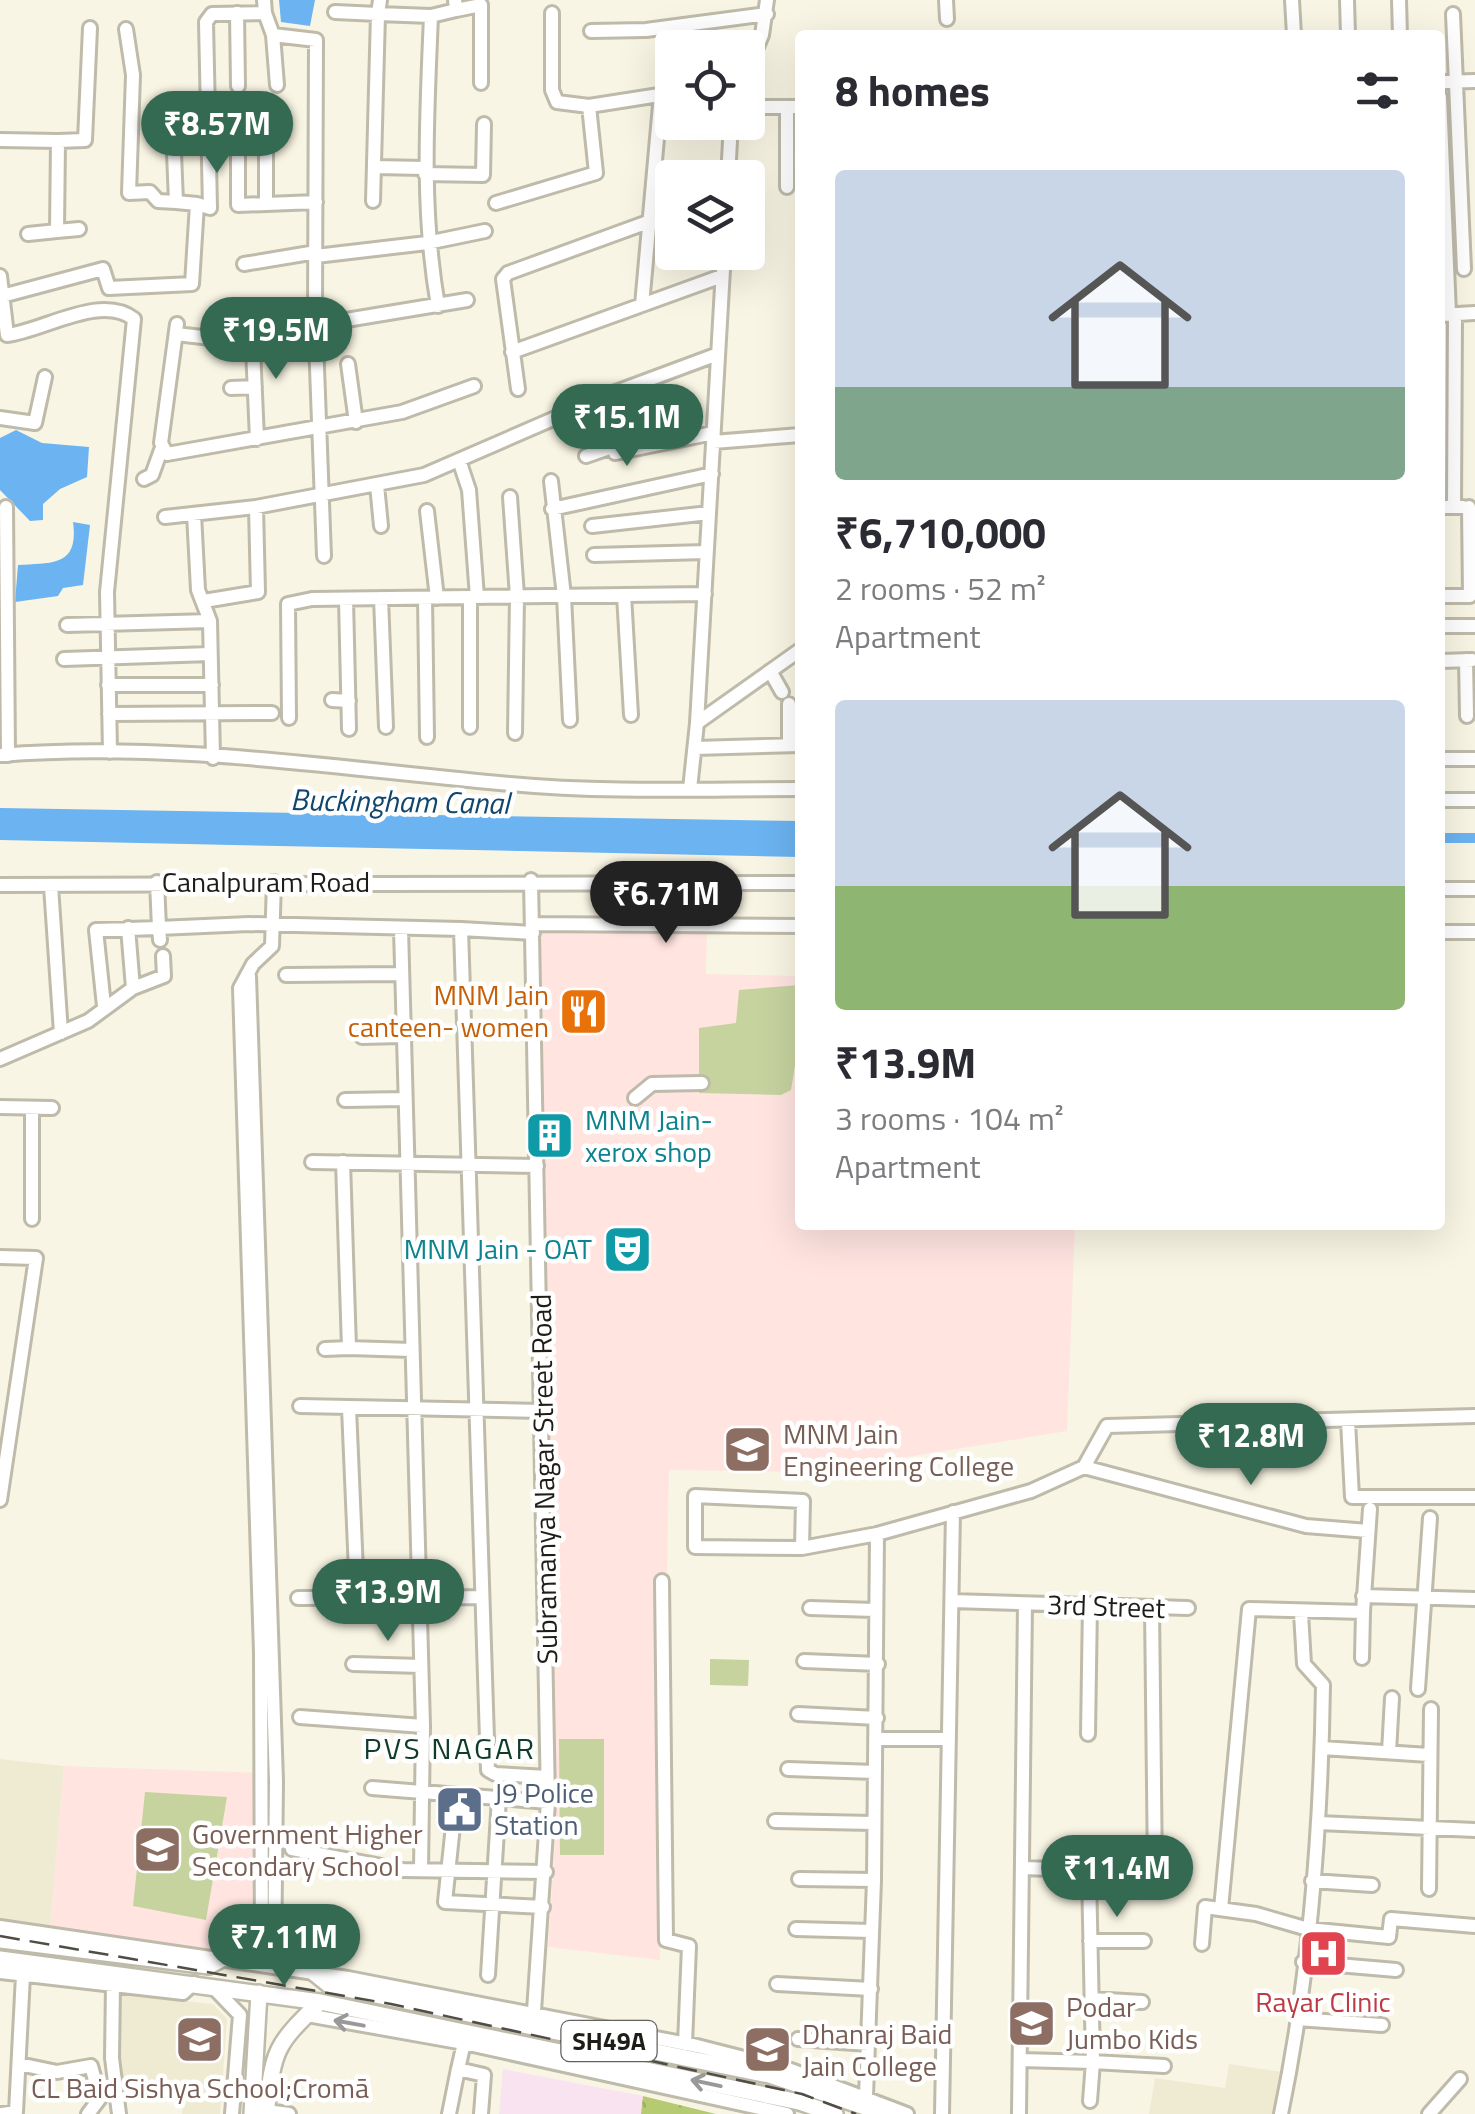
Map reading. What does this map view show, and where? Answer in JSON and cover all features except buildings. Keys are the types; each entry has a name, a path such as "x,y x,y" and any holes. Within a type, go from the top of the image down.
{"main road":[{"path":"0,1940 209,1966 224,1958"},
{"name":"SH49A","path":"0,1958 320,2002 799,2102 834,2114"},
{"name":"SH49A","path":"314,1973 329,1985 535,2022 769,2074 886,2114"},
{"path":"259,1992 271,2113"},
{"path":"271,2113 274,2052 320,2002"}],"street":[{"path":"946,0 947,20"},
{"path":"1292,0 1294,30"},
{"path":"1346,0 1348,30"},
{"path":"1399,0 1400,30"},
{"path":"334,12 379,7 431,16 455,5 482,5 480,83"},
{"path":"126,29 133,75 129,193 150,192 158,201 210,208 206,22 212,14 237,14 264,7 273,36 277,86"},
{"path":"373,201 379,7"},
{"path":"591,31 646,30 767,7"},
{"path":"552,13 553,98 563,104 588,106 655,95"},
{"path":"237,14 238,86"},
{"path":"1454,14 1468,197 1464,269"},
{"path":"431,16 425,171 427,243 438,306"},
{"path":"0,140 85,140 90,28"},
{"path":"273,36 316,40 317,429 324,556"},
{"path":"1445,82 1475,81"},
{"path":"496,203 596,173 588,106"},
{"path":"765,107 794,107 787,187"},
{"path":"374,168 483,175 484,124"},
{"path":"176,202 172,128 208,126"},
{"path":"266,138 266,204"},
{"path":"642,305 648,222 660,140"},
{"path":"57,231 58,141"},
{"path":"238,145 238,206 316,202"},
{"path":"2,296 102,269 109,288 192,284 197,204"},
{"path":"518,389 503,280 508,273 648,222"},
{"path":"28,234 80,229"},
{"path":"244,264 427,243 485,231"},
{"path":"1445,233 1460,507 1470,596 1445,596"},
{"path":"690,789 698,723 722,270"},
{"path":"0,276 7,336 78,314 115,312 134,319 116,473 108,624 110,752"},
{"path":"512,352 722,276"},
{"path":"316,325 467,300"},
{"path":"1448,314 1475,313"},
{"path":"252,326 257,439"},
{"path":"144,480 152,475 161,450 176,329 228,340"},
{"path":"165,517 256,507 424,475 613,393 718,354"},
{"path":"348,364 356,422"},
{"path":"0,418 35,423 45,377"},
{"path":"161,450 167,454 356,422 402,412 474,386"},
{"path":"231,388 255,388"},
{"path":"586,456 611,443 615,453 713,438 795,435"},
{"path":"459,460 469,490 474,597 470,727"},
{"path":"552,509 712,474"},
{"path":"550,481 564,596 570,720"},
{"path":"378,485 381,526"},
{"path":"510,497 518,596 515,733"},
{"path":"6,507 4,755 110,752 213,758 549,787 795,788"},
{"path":"204,601 258,592 256,507"},
{"path":"427,511 431,598 427,737"},
{"path":"592,526 708,513"},
{"path":"194,514 198,590 210,621 213,758"},
{"path":"594,555 706,552"},
{"path":"289,718 288,604 381,598 705,594"},
{"path":"624,595 631,715"},
{"path":"381,598 386,728"},
{"path":"346,599 349,729"},
{"path":"67,625 210,621"},
{"path":"1445,626 1475,626"},
{"path":"64,659 210,654"},
{"path":"698,723 795,658"},
{"path":"1445,661 1471,660 1467,716"},
{"path":"694,748 794,745 785,698 770,672"},
{"path":"108,686 212,685"},
{"path":"332,700 349,701"},
{"path":"109,714 272,712"},
{"path":"1445,759 1475,759"},
{"path":"1445,800 1475,800"},
{"name":"Canalpuram Road","path":"0,885 531,880 795,883"},
{"name":"Subramanya Nagar Street Road","path":"531,880 548,1802 535,2022"},
{"path":"157,882 159,934"},
{"path":"268,1966 240,988 253,964 272,946 274,882"},
{"path":"51,886 61,1033"},
{"path":"1445,889 1475,889"},
{"path":"104,1006 96,930 128,928 159,934 272,926 795,926"},
{"path":"128,928 134,988"},
{"path":"401,929 399,974 423,1726 421,1870"},
{"path":"461,929 488,1770 547,1777"},
{"path":"1445,932 1475,932"},
{"path":"0,1059 88,1021 134,988 164,976 163,956"},
{"path":"286,975 399,974"},
{"path":"362,1036 402,1036"},
{"path":"635,1098 652,1084 702,1083"},
{"path":"345,1100 404,1098"},
{"path":"0,1107 52,1108"},
{"path":"32,1108 32,1219"},
{"path":"312,1162 537,1166"},
{"path":"343,1162 349,1348"},
{"path":"0,1257 36,1258 0,1500"},
{"path":"325,1348 412,1350"},
{"path":"300,1406 542,1411"},
{"path":"350,1408 356,1596"},
{"path":"802,1548 803,1501 695,1496 695,1547 802,1548 877,1534 1031,1490 1084,1467 1107,1426 1475,1416"},
{"path":"1348,1421 1352,1498 1475,1497"},
{"path":"1084,1467 1306,1526 1368,1531"},
{"path":"1362,1658 1370,1509"},
{"path":"942,2114 954,1512"},
{"path":"1418,1689 1430,1518"},
{"path":"866,2096 874,1880 877,1534"},
{"path":"662,1581 666,1940 689,1946 684,2044"},
{"path":"1363,1596 1475,1599"},
{"path":"298,1598 482,1598"},
{"name":"3rd Street","path":"952,1601 1188,1608"},
{"path":"1020,2114 1025,1604"},
{"path":"1088,1734 1090,1604"},
{"path":"1024,1868 1090,1874 1155,1873 1152,1606"},
{"path":"810,1608 875,1610"},
{"path":"1221,1909 1248,1610 1362,1612"},
{"path":"1282,2114 1308,1929 1322,1748 1322,1685 1304,1664 1301,1613"},
{"path":"804,1661 878,1664"},
{"path":"353,1664 421,1666"},
{"path":"1389,1752 1392,1698"},
{"path":"1429,1889 1430,1709"},
{"path":"798,1714 876,1718"},
{"path":"300,1717 423,1726"},
{"path":"876,1739 949,1739"},
{"path":"1322,1748 1429,1755"},
{"path":"788,1769 875,1772"},
{"path":"372,1788 548,1802"},
{"path":"456,1796 445,1902 543,1906"},
{"path":"488,1974 499,1798"},
{"path":"775,1822 874,1822"},
{"path":"1319,1822 1475,1830"},
{"path":"292,1849 421,1870 546,1872"},
{"path":"1090,1874 1090,2101"},
{"path":"798,1879 874,1880"},
{"path":"1312,1881 1372,1885"},
{"path":"1202,1944 1205,1906 1308,1929 1389,1937 1390,1919 1475,1926"},
{"path":"0,1927 314,1973 535,2022 684,2044 791,2070 907,2114"},
{"path":"796,1929 872,1931"},
{"path":"1090,1941 1144,1941"},
{"path":"1303,1962 1396,1970"},
{"path":"0,1972 182,1993 203,1984 240,2015 232,2114"},
{"path":"12,2113 23,1975"},
{"path":"113,1984 112,2058 120,2114"},
{"path":"777,1984 870,1989"},
{"path":"1092,1999 1142,2002"},
{"path":"306,2015 464,2043 787,2114"},
{"path":"1296,2019 1382,2025"},
{"path":"798,2038 869,2044"},
{"path":"449,2114 464,2043"},
{"path":"1020,2060 1164,2066"},
{"path":"18,2064 57,2072 91,2066 100,2098 88,2114"},
{"path":"458,2068 484,2075 482,2114"},
{"path":"1428,2114 1460,2079"}],"shaded area":[{"name":"MNM Jain Engineering College","path":"536,926 707,927 706,974 795,976 795,1230 1075,1230 1067,1431 814,1472 669,1470 660,1960 548,1947 555,1841"},
{"path":"0,1759 64,1766 50,1927 0,1921"},
{"name":"Government Higher Secondary School","path":"64,1766 261,1773 255,1927 232,1952 50,1927"},
{"path":"115,1993 213,2004 227,2019 220,2114 182,2114 183,2093 121,2088"},
{"path":"1229,2064 1282,2072 1274,2114 1149,2114 1155,2078 1225,2088"},
{"path":"503,2069 643,2096 641,2114 499,2114"}],"green space":[{"path":"795,985 795,1066 791,1090 781,1095 699,1093 699,1028 736,1023 739,990"},
{"path":"710,1659 749,1660 748,1686 710,1685"},
{"path":"559,1739 604,1739 604,1855 560,1855"},
{"path":"145,1792 227,1797 206,1920 133,1906"},
{"path":"643,2096 716,2114 641,2114"}],"water":[{"path":"279,0 315,0 310,26 281,22"},
{"path":"16,430 42,443 89,447 87,477 60,489 43,504 43,520 30,521 0,490 0,438"},
{"path":"73,522 90,525 83,585 63,588 58,596 15,602 18,565 61,559 72,547"},
{"path":"0,808 795,821 795,857 0,840"}],"waterway":[{"name":"Buckingham Canal","path":"1445,838 1475,838"}],"railway":[{"path":"0,1936 391,2004 802,2094 856,2114"}],"place":[{"name":"MNM Jain canteen- women","path":"584,1011"},
{"name":"MNM Jain- xerox shop","path":"550,1136"},
{"name":"MNM Jain - OAT","path":"627,1249"},
{"name":"MNM Jain Engineering College","path":"748,1450"},
{"name":"J9 Police Station","path":"459,1809"},
{"name":"Government Higher Secondary School","path":"157,1850"},
{"name":"Rayar Clinic","path":"1323,1954"},
{"name":"Podar Jumbo Kids","path":"1031,2023"},
{"name":"CL Baid Sishya School;Cromā","path":"200,2040"},
{"name":"Dhanraj Baid Jain College","path":"767,2050"}],"district":[{"name":"PVS NAGAR","path":"450,1749"}]}
